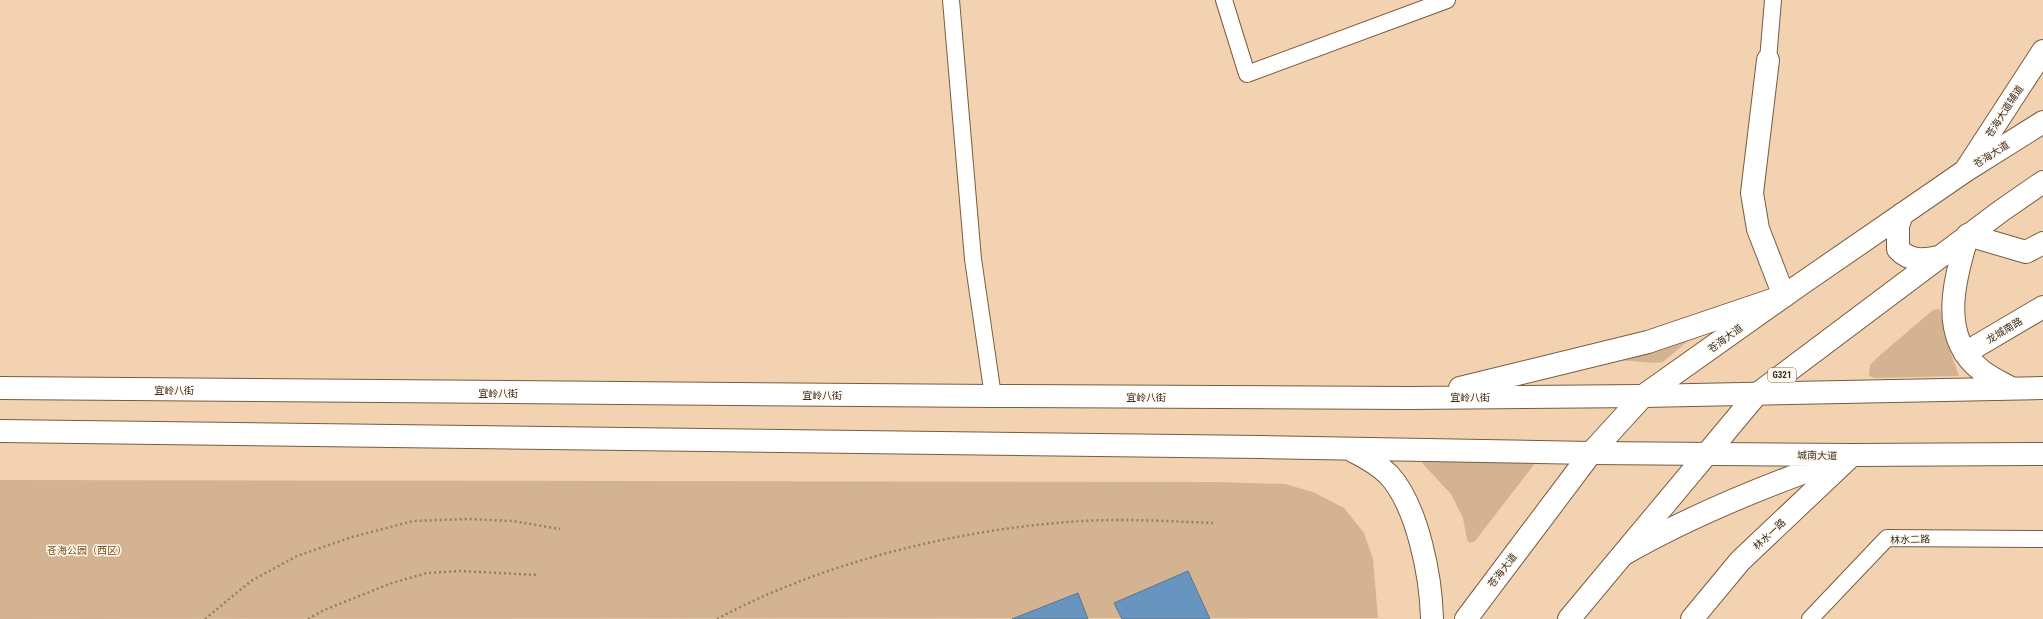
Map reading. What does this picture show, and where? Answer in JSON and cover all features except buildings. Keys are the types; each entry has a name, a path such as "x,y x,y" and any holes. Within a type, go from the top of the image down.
{"main road":[{"name":"苍海大道辅道","path":"1965,171 2043,51"},
{"path":"1409,398 1495,381 1648,342 1784,296 1758,228 1752,193 1768,60"},
{"name":"苍海大道","path":"1466,619 1591,453 1644,396 1902,214 1965,171 2043,122"},
{"name":"G321","path":"1569,619 1756,394 1968,235 2043,182"},
{"path":"1902,214 1898,226 1898,249 1904,256 1916,260 1939,257"},
{"path":"2011,388 1982,371 1965,353 1957,333 1953,306 1957,270 1968,235 2026,252 2043,243"},
{"name":"龙城南路","path":"1965,353 2043,306"},
{"name":"宜岭八街","path":"0,388 993,396 1409,398 1644,396"},
{"path":"1644,396 2043,388"},
{"path":"0,431 1348,448 1591,453"},
{"path":"1348,448 1372,461 1389,476 1414,520 1428,574 1432,619"},
{"name":"城南大道","path":"1591,453 1852,455 2043,454"},
{"path":"1622,555 1657,535 1724,503 1792,476 1852,455"},
{"name":"林水一路","path":"1692,619 1740,561 1852,455"}],"lane":[{"path":"951,0 973,260 993,396"},
{"path":"1224,0 1246,74 1448,0"},
{"path":"1768,60 1773,0"},
{"name":"林水二路","path":"1810,619 1887,538 2043,539"}],"path":[{"path":"205,619 250,581 297,556 352,537 413,521 467,519 513,521 560,529"},
{"path":"717,619 780,590 827,571 959,537 1069,522 1143,520 1214,523"},
{"path":"308,619 331,607 392,583 426,573 469,571 537,575"}],"green space":[{"path":"1939,309 1941,312 1944,334 1959,376 1875,378 1869,376 1870,365 1879,356 1933,310"},
{"path":"1689,340 1663,362 1654,363 1619,360"},
{"path":"1428,458 1536,462 1475,541 1470,543 1467,540 1463,518 1451,494 1422,463"},
{"name":"苍海公园（西区）","path":"0,480 1214,482 1285,484 1313,492 1344,508 1364,533 1373,559 1378,618 0,619"}],"water":[{"path":"1188,571 1210,619 1122,619 1114,603"},
{"path":"1078,593 1088,619 1012,619"}]}
